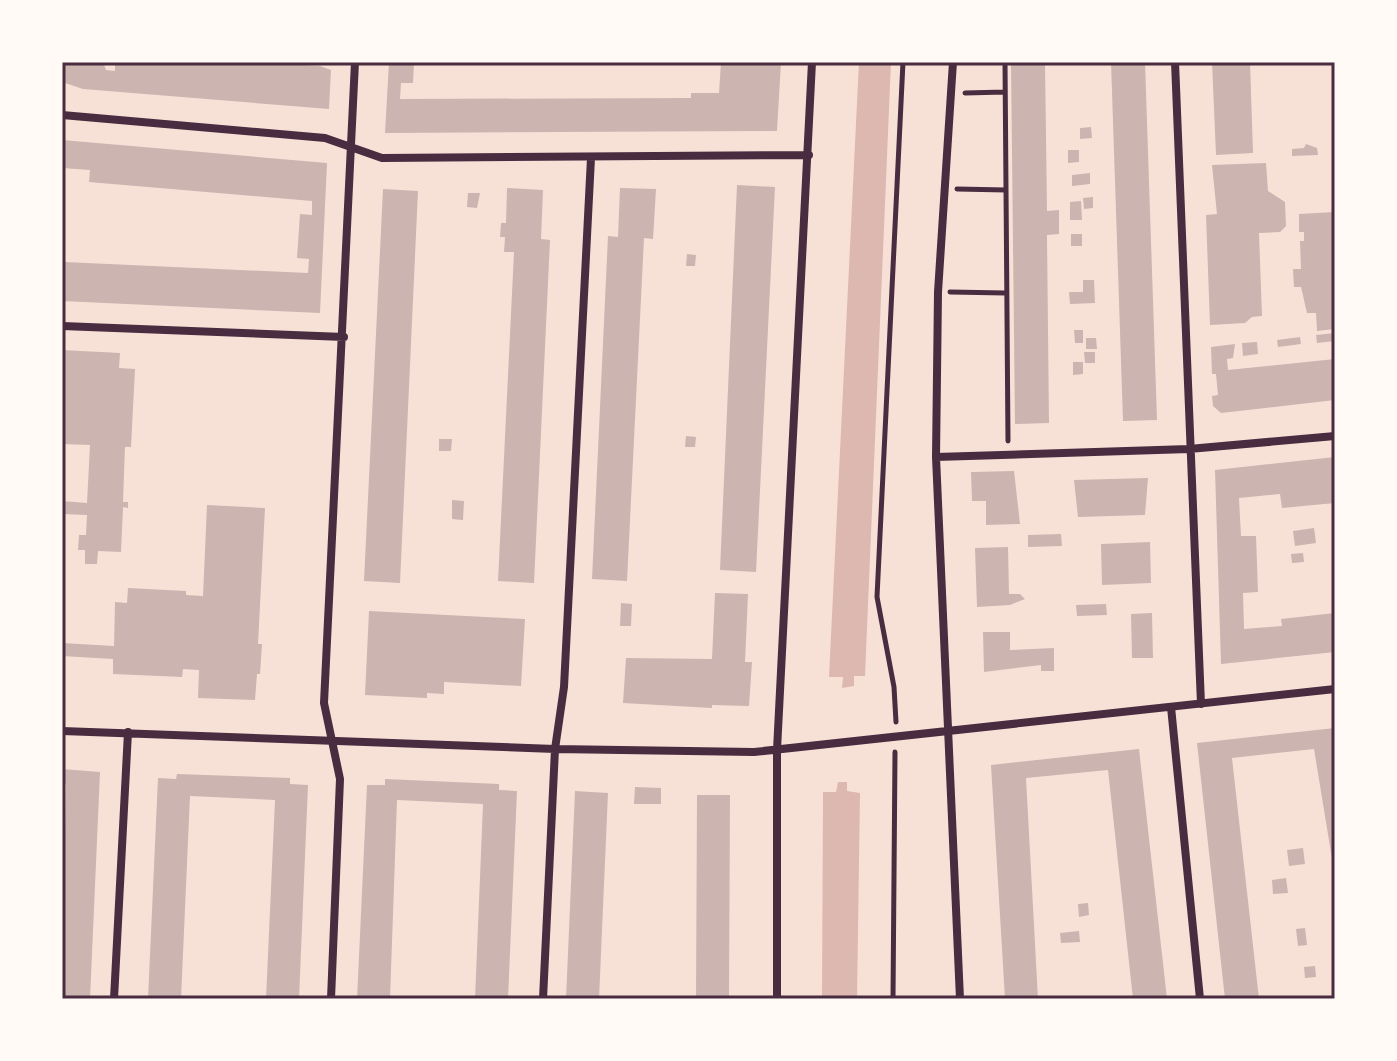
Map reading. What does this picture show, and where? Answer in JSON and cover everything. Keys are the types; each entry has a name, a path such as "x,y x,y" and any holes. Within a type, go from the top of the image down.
{"street":[{"path":"331,999 340,779 324,703 355,62"},
{"path":"777,999 777,750 812,62"},
{"path":"953,62 938,292 936,457 960,999"},
{"path":"1175,62 1201,704"},
{"path":"62,115 325,138 382,158 809,155"},
{"path":"543,999 555,749 564,687 591,158"},
{"path":"62,326 344,337"},
{"path":"936,457 1189,449 1335,436"},
{"path":"62,731 555,749 777,750 1335,689"},
{"path":"1171,707 1200,999"},
{"path":"114,999 128,732"}],"path":[{"path":"893,999 894,687 877,597 903,62"},
{"path":"1005,62 1009,457"},
{"path":"952,93 1005,92"},
{"path":"944,189 1006,190"},
{"path":"938,292 1005,293"}],"shaded area":[{"path":"859,62 891,62 865,676 854,676 854,686 842,688 843,677 829,677"},
{"path":"838,782 847,782 847,791 860,793 857,999 822,999 823,792 836,792"}],"building":[{"path":"62,62 103,62 106,70 115,71 115,64 119,62 263,62 320,66 331,70 329,109 83,89 62,82"},
{"path":"389,62 414,62 413,83 401,83 400,99 691,98 691,93 719,93 721,62 781,62 777,131 385,133"},
{"path":"1011,62 1045,62 1047,211 1059,210 1059,234 1047,235 1049,423 1015,424"},
{"path":"1111,62 1145,62 1157,420 1123,421"},
{"path":"1212,62 1250,62 1253,153 1216,155"},
{"path":"1091,127 1092,138 1080,139 1080,128"},
{"path":"62,140 327,163 320,313 62,301 62,266 65,262 308,273 309,259 297,258 300,214 312,215 312,201 89,182 90,170 62,168"},
{"path":"1306,144 1317,148 1318,155 1292,156 1292,149 1304,148"},
{"path":"1068,150 1079,150 1079,162 1068,163"},
{"path":"1266,163 1268,191 1285,202 1286,226 1280,232 1259,233 1262,316 1252,317 1245,323 1210,325 1206,215 1217,214 1212,165"},
{"path":"1090,173 1090,184 1072,186 1072,175"},
{"path":"737,185 775,187 756,572 720,570"},
{"path":"507,188 543,190 541,239 550,240 534,583 498,581 514,252 504,252 505,237 500,237 501,223 506,223"},
{"path":"620,188 656,189 653,239 644,238 627,581 592,579 608,236 618,237"},
{"path":"383,189 418,191 400,583 364,581"},
{"path":"468,193 480,193 477,208 467,207"},
{"path":"1093,197 1093,208 1084,209 1083,198"},
{"path":"1081,201 1082,220 1070,220 1070,202"},
{"path":"1335,212 1335,329 1317,331 1316,313 1307,313 1301,287 1294,287 1293,269 1301,269 1300,241 1304,241 1304,232 1299,232 1299,214"},
{"path":"1071,234 1082,234 1082,246 1071,246"},
{"path":"687,254 696,255 695,266 686,266"},
{"path":"1083,280 1094,280 1095,303 1070,304 1069,292 1083,292"},
{"path":"1074,330 1083,330 1083,343 1075,343"},
{"path":"1335,333 1335,341 1317,343 1316,335"},
{"path":"1300,337 1301,344 1278,347 1277,340"},
{"path":"1086,338 1096,338 1097,349 1086,349"},
{"path":"1257,342 1258,354 1243,356 1242,343"},
{"path":"1235,344 1233,358 1227,359 1228,370 1335,359 1335,400 1221,413 1213,406 1212,396 1218,395 1216,374 1212,374 1211,347"},
{"path":"62,350 120,353 119,368 135,369 131,447 125,447 123,502 128,502 128,508 123,507 121,552 98,551 97,564 85,564 85,550 78,550 79,535 86,535 87,515 62,514 62,501 87,503 90,445 62,444"},
{"path":"1084,352 1095,352 1095,363 1085,363"},
{"path":"1073,362 1083,362 1083,374 1073,375"},
{"path":"686,436 696,437 695,447 685,447"},
{"path":"439,439 452,439 451,451 439,451"},
{"path":"1335,457 1335,503 1282,508 1280,494 1239,498 1241,536 1256,536 1258,592 1243,593 1244,629 1282,626 1281,619 1335,613 1335,652 1221,664 1215,470"},
{"path":"1014,471 1020,524 986,525 986,501 972,501 971,472"},
{"path":"1148,478 1145,515 1078,517 1074,480"},
{"path":"452,500 464,501 463,520 452,519"},
{"path":"207,505 265,508 258,644 262,644 255,700 198,698 199,670 183,669 182,677 113,674 113,659 62,656 62,643 114,646 115,602 127,603 128,588 186,591 186,595 203,596"},
{"path":"1314,528 1316,543 1295,546 1293,531"},
{"path":"1061,534 1062,546 1028,547 1028,535"},
{"path":"1150,542 1151,583 1102,585 1101,544"},
{"path":"1008,547 1009,594 1020,594 1025,599 1010,605 977,607 975,548"},
{"path":"1303,553 1304,562 1292,563 1291,554"},
{"path":"715,593 748,594 745,662 752,662 749,706 712,705 712,708 623,703 626,658 712,659"},
{"path":"621,603 632,604 631,626 620,626"},
{"path":"1106,604 1107,615 1077,616 1076,605"},
{"path":"369,611 525,619 521,686 444,682 444,694 427,693 427,698 365,695"},
{"path":"1152,613 1153,658 1132,658 1131,614"},
{"path":"983,632 1010,632 1010,650 1054,648 1054,671 1041,671 1041,665 984,672"},
{"path":"1335,728 1335,877 1314,749 1232,758 1259,999 1225,999 1197,743"},
{"path":"1139,749 1167,999 1133,999 1108,770 1026,778 1038,999 1005,999 991,765"},
{"path":"62,769 100,772 90,999 62,999 66,784 62,784"},
{"path":"177,774 290,778 290,784 308,785 299,999 266,999 275,800 190,796 181,999 148,999 158,778 176,779"},
{"path":"385,779 499,784 499,790 517,791 508,999 475,999 483,804 397,800 390,999 357,999 367,785 385,785"},
{"path":"635,787 661,788 661,804 634,804"},
{"path":"575,791 608,793 599,999 566,999"},
{"path":"697,795 730,795 729,999 696,999"},
{"path":"1303,848 1305,864 1289,866 1287,850"},
{"path":"1286,878 1288,893 1273,894 1272,880"},
{"path":"1088,903 1089,915 1079,917 1078,904"},
{"path":"1305,928 1307,945 1298,946 1296,929"},
{"path":"1079,931 1080,942 1061,943 1060,933"},
{"path":"1315,966 1316,977 1305,978 1304,967"}]}
